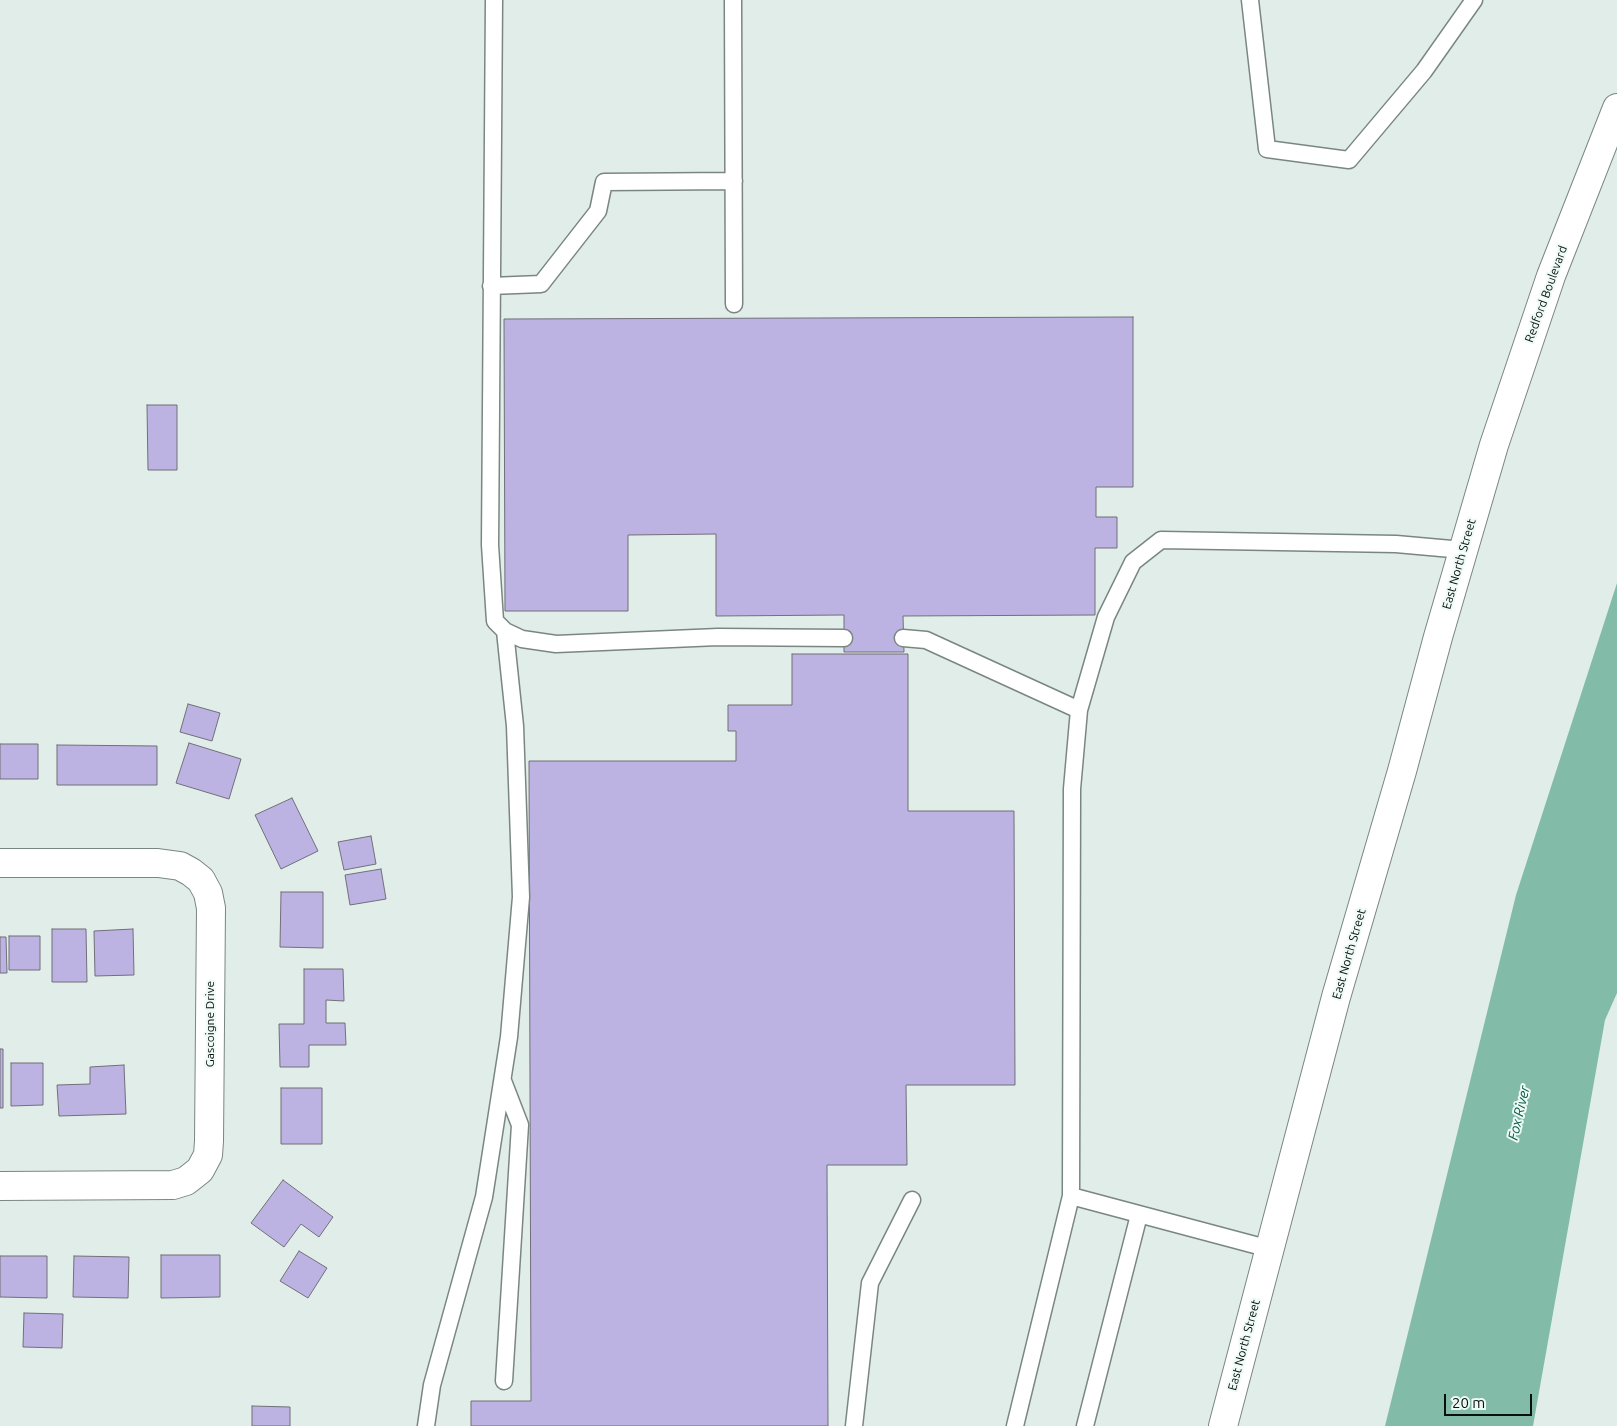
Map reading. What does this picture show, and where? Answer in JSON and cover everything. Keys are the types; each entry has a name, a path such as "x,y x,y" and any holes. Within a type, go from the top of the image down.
{"main road":[{"name":"Redford Boulevard","path":"1482,484 1551,276 1617,108"},
{"name":"East North Street","path":"1223,1426 1336,997 1402,771 1482,484"},
{"name":"Gascoigne Drive","path":"0,863 158,863 180,866 201,880 208,893 211,908 210,1141 208,1155 200,1170 186,1181 173,1185 0,1186"}],"lane":[{"path":"494,0 490,545 495,621 505,631 522,639 556,644 718,637 844,638"},
{"path":"733,0 734,304"},
{"path":"1250,0 1268,149 1349,160 1424,71 1474,0"},
{"path":"491,286 541,284 598,211 604,182 734,181"},
{"path":"1014,1426 1071,1196 1072,789 1079,710 1106,617 1133,562 1161,540 1396,544 1464,550"},
{"path":"426,1426 432,1385 484,1196 509,1037 521,897 515,726 505,631"},
{"path":"903,638 926,640 1079,710"},
{"path":"502,1079 520,1124 504,1382"},
{"path":"1071,1196 1270,1249"},
{"path":"854,1426 870,1283 912,1200"},
{"path":"1085,1426 1139,1215"}],"water":[{"name":"Fox River","path":"1617,583 1617,993 1605,1020 1533,1426 1385,1426 1516,895"}],"building":[{"path":"1133,317 1133,487 1096,487 1096,517 1117,517 1117,548 1095,548 1095,615 903,616 904,652 844,652 844,615 716,616 716,534 628,535 628,611 505,611 504,319"},
{"path":"147,405 177,405 177,470 148,470"},
{"path":"792,654 908,654 908,811 1014,811 1015,1085 906,1085 907,1165 827,1165 828,1426 471,1426 471,1401 531,1401 529,761 736,761 736,731 728,731 728,705 792,705"},
{"path":"188,704 220,713 212,741 180,732"},
{"path":"189,743 241,759 229,799 176,783"},
{"path":"0,744 38,744 38,779 0,779"},
{"path":"57,745 157,746 157,785 57,785"},
{"path":"292,798 318,851 281,869 255,815"},
{"path":"371,836 376,864 344,870 338,842"},
{"path":"381,869 386,899 350,905 345,875"},
{"path":"281,892 323,892 323,948 280,947"},
{"path":"52,929 86,929 87,982 52,982"},
{"path":"133,929 134,975 95,976 94,931"},
{"path":"9,936 40,936 40,970 9,970"},
{"path":"0,937 6,937 7,973 0,973"},
{"path":"304,969 343,969 344,1001 326,1000 326,1023 345,1023 346,1045 309,1045 309,1067 280,1067 279,1024 304,1024"},
{"path":"0,1049 3,1049 3,1108 0,1108"},
{"path":"11,1063 43,1063 43,1105 11,1106"},
{"path":"124,1065 126,1114 59,1116 57,1085 90,1084 90,1067"},
{"path":"281,1088 322,1088 322,1144 281,1144"},
{"path":"283,1180 333,1217 319,1237 301,1224 284,1247 251,1223"},
{"path":"299,1251 327,1268 308,1298 280,1281"},
{"path":"161,1255 220,1255 220,1297 161,1298"},
{"path":"0,1256 47,1256 47,1298 0,1297"},
{"path":"74,1256 129,1257 128,1298 73,1297"},
{"path":"24,1313 63,1314 62,1348 23,1347"},
{"path":"252,1406 290,1407 290,1426 252,1426"}]}
